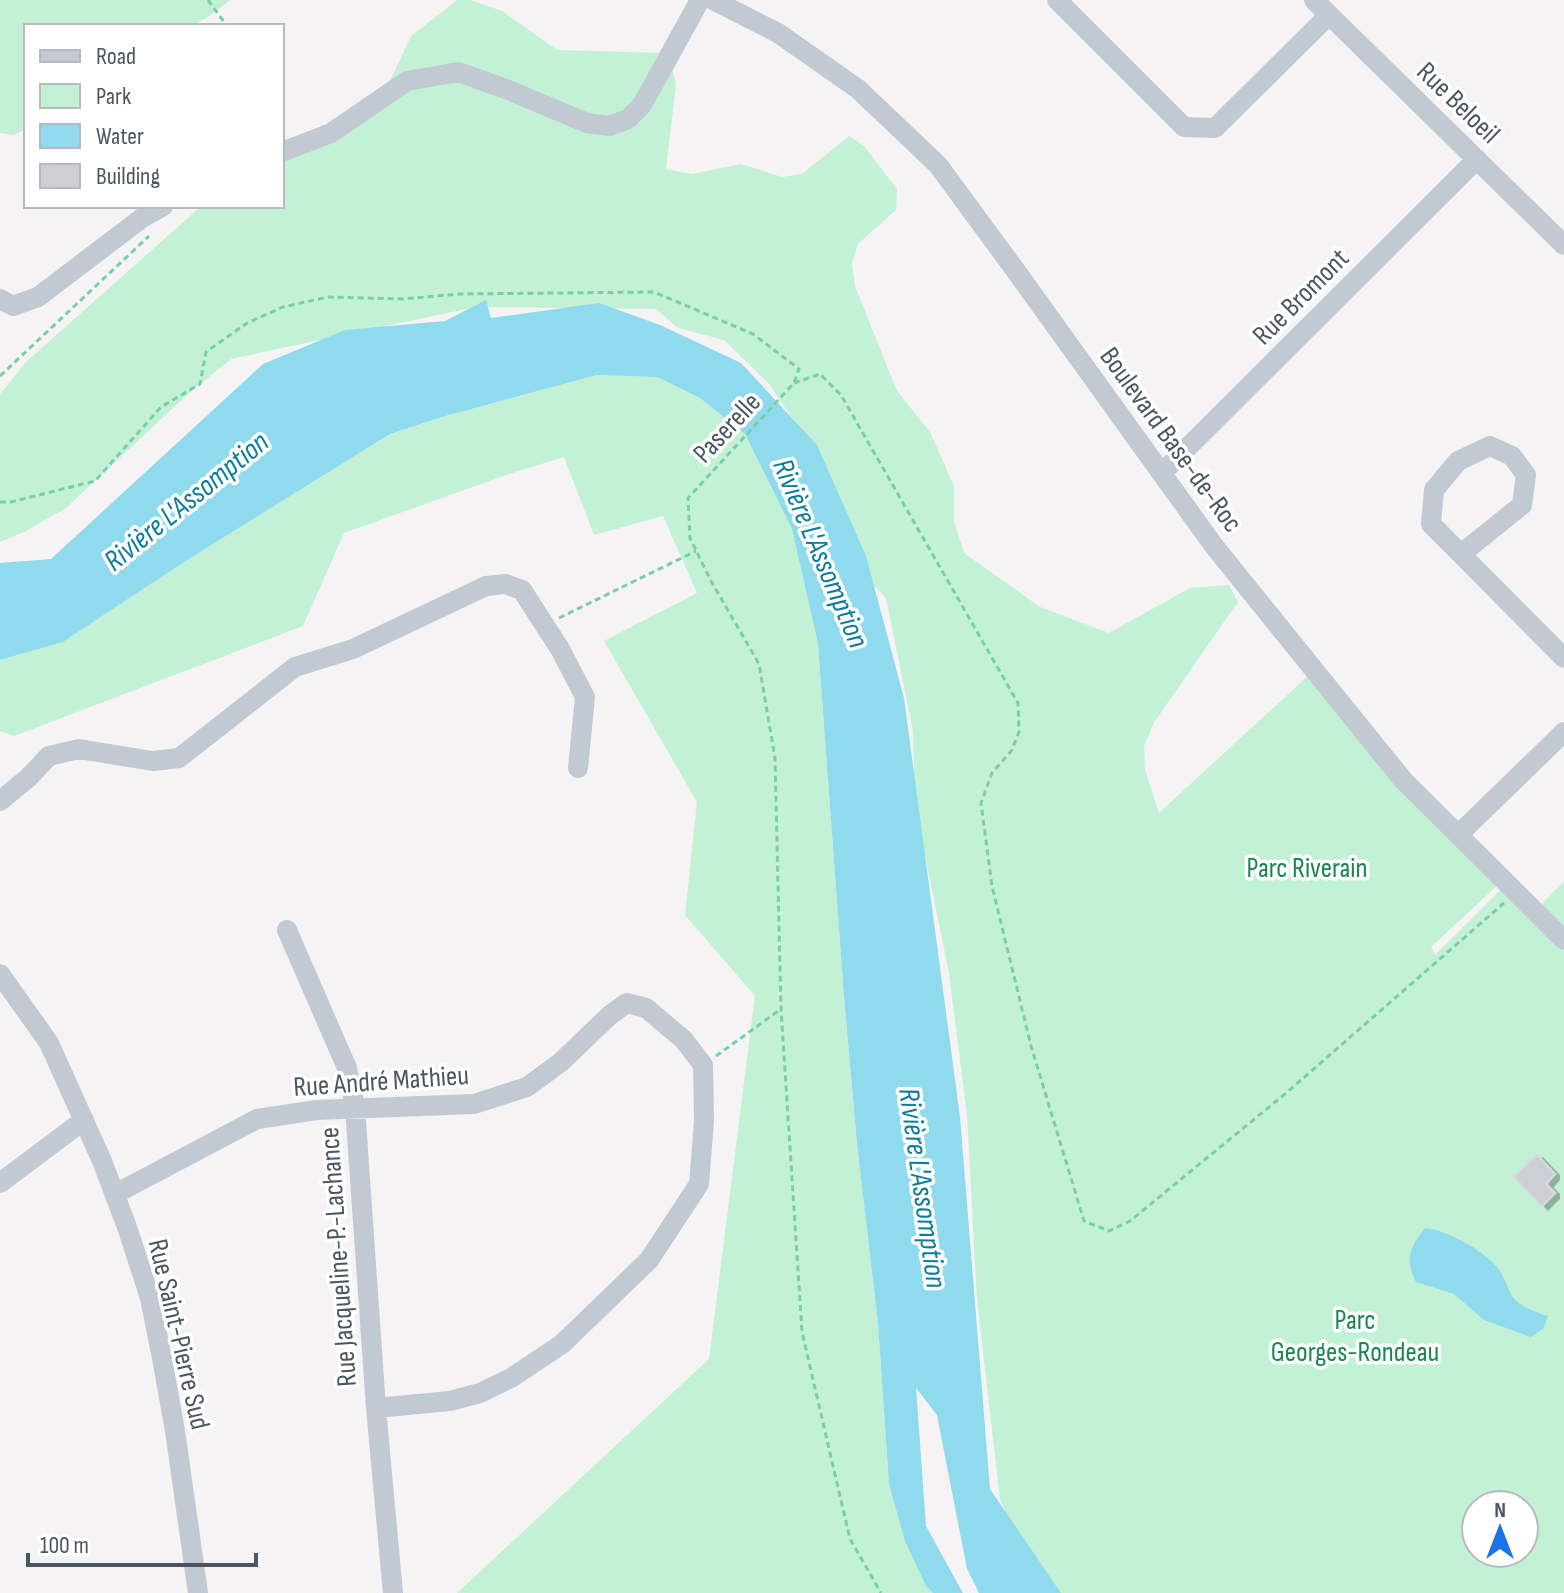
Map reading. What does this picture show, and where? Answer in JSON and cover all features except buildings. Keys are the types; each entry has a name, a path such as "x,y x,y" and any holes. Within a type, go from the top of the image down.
{"street":[{"path":"284,151 331,133 407,81 458,72 587,123 609,126 628,119 642,105 700,0"},
{"name":"Boulevard Base-de-Roc","path":"713,0 778,33 858,89 938,165 1214,546 1403,780 1564,940"},
{"path":"1057,0 1184,127 1215,128 1328,16"},
{"name":"Rue Beloeil","path":"1314,0 1564,245"},
{"name":"Rue Bromont","path":"1162,473 1477,159"},
{"path":"0,299 13,306 38,297 160,208"},
{"path":"1461,554 1522,505 1526,475 1512,456 1490,446 1458,461 1434,490 1431,524 1564,658"},
{"path":"0,801 49,756 79,749 153,761 179,758 295,667 353,649 486,586 505,584 522,590 560,649 585,697 578,768"},
{"path":"1458,835 1564,732"},
{"name":"Rue Jacqueline-P.-Lachance","path":"287,930 347,1068 355,1107 376,1408 393,1593"},
{"name":"Rue Saint-Pierre Sud","path":"0,974 49,1043 115,1194 150,1298 175,1431 198,1593"},
{"name":"Rue André Mathieu","path":"115,1194 257,1119 355,1107 474,1104 527,1087 561,1062 627,1003 646,1008 684,1040 703,1065"},
{"path":"376,1408 450,1401 480,1393 511,1378 562,1344 649,1260 699,1184 704,1121 703,1065"},
{"path":"0,1183 84,1120"}],"path":[{"path":"208,0 226,24"},
{"path":"0,376 159,227"},
{"path":"0,502 95,481 161,407 200,384 206,352 247,323 283,307 328,297 403,299 458,294 654,292 753,334 799,369 794,383"},
{"path":"794,383 820,374 841,395 1018,703 1019,732 1012,750 992,773 981,803 992,886 1020,1003 1084,1221 1109,1231 1130,1221 1285,1094 1516,892"},
{"name":"Paserelle","path":"696,551 690,538 688,498 794,383"},
{"path":"545,625 696,551 759,664 775,758 781,1009 802,1332 850,1539 881,1593"},
{"path":"703,1065 781,1009"}],"green space":[{"path":"0,0 230,0 196,24 24,24 24,130 14,135 0,133"},
{"path":"457,0 471,0 502,11 557,50 668,53 676,84 666,169 692,174 741,164 782,177 802,174 849,136 864,146 897,189 896,210 858,244 852,263 855,286 897,391 930,432 954,486 954,521 964,553 1040,607 1109,633 1190,588 1229,585 1238,602 1155,721 1144,745 1145,770 1159,813 1309,675 1500,883 1431,947 1435,955 1503,887 1564,948 1564,1593 1052,1593 1029,1566 1000,1499 977,1300 967,1115 949,973 915,806 913,731 886,598 865,576 823,465 770,385 724,340 678,328 656,309 476,307 231,359 188,394 66,508 0,542 0,394 27,361 198,209 284,208 284,154 386,89 411,36"},
{"path":"597,375 657,377 700,398 745,434 792,529 818,644 844,996 878,1323 889,1484 926,1586 933,1593 457,1593 709,1359 755,996 685,915 697,802 604,641 697,593 663,516 594,535 564,457 509,474 344,533 303,626 14,736 0,731 0,660 63,642 184,562 390,434"},
{"path":"1564,881 1564,932 1539,907"}],"water":[{"name":"Rivière L'Assomption","path":"486,300 491,318 599,303 660,325 741,363 817,445 866,556 904,698 960,1117 990,1489 1061,1593 979,1593 967,1569 937,1415 916,1388 926,1526 963,1593 933,1593 926,1586 905,1541 889,1484 878,1323 844,996 818,644 792,529 745,434 700,398 657,377 597,375 442,417 390,434 184,562 63,642 0,660 0,563 51,559 263,364 345,330 445,321"},
{"path":"1425,1228 1454,1237 1490,1260 1499,1269 1518,1302 1548,1316 1543,1329 1531,1337 1484,1320 1454,1294 1416,1282 1410,1266 1410,1254"}],"park label":[{"name":"Parc Riverain","path":"1307,867"},
{"name":"Parc Georges-Rondeau","path":"1355,1335"}]}
